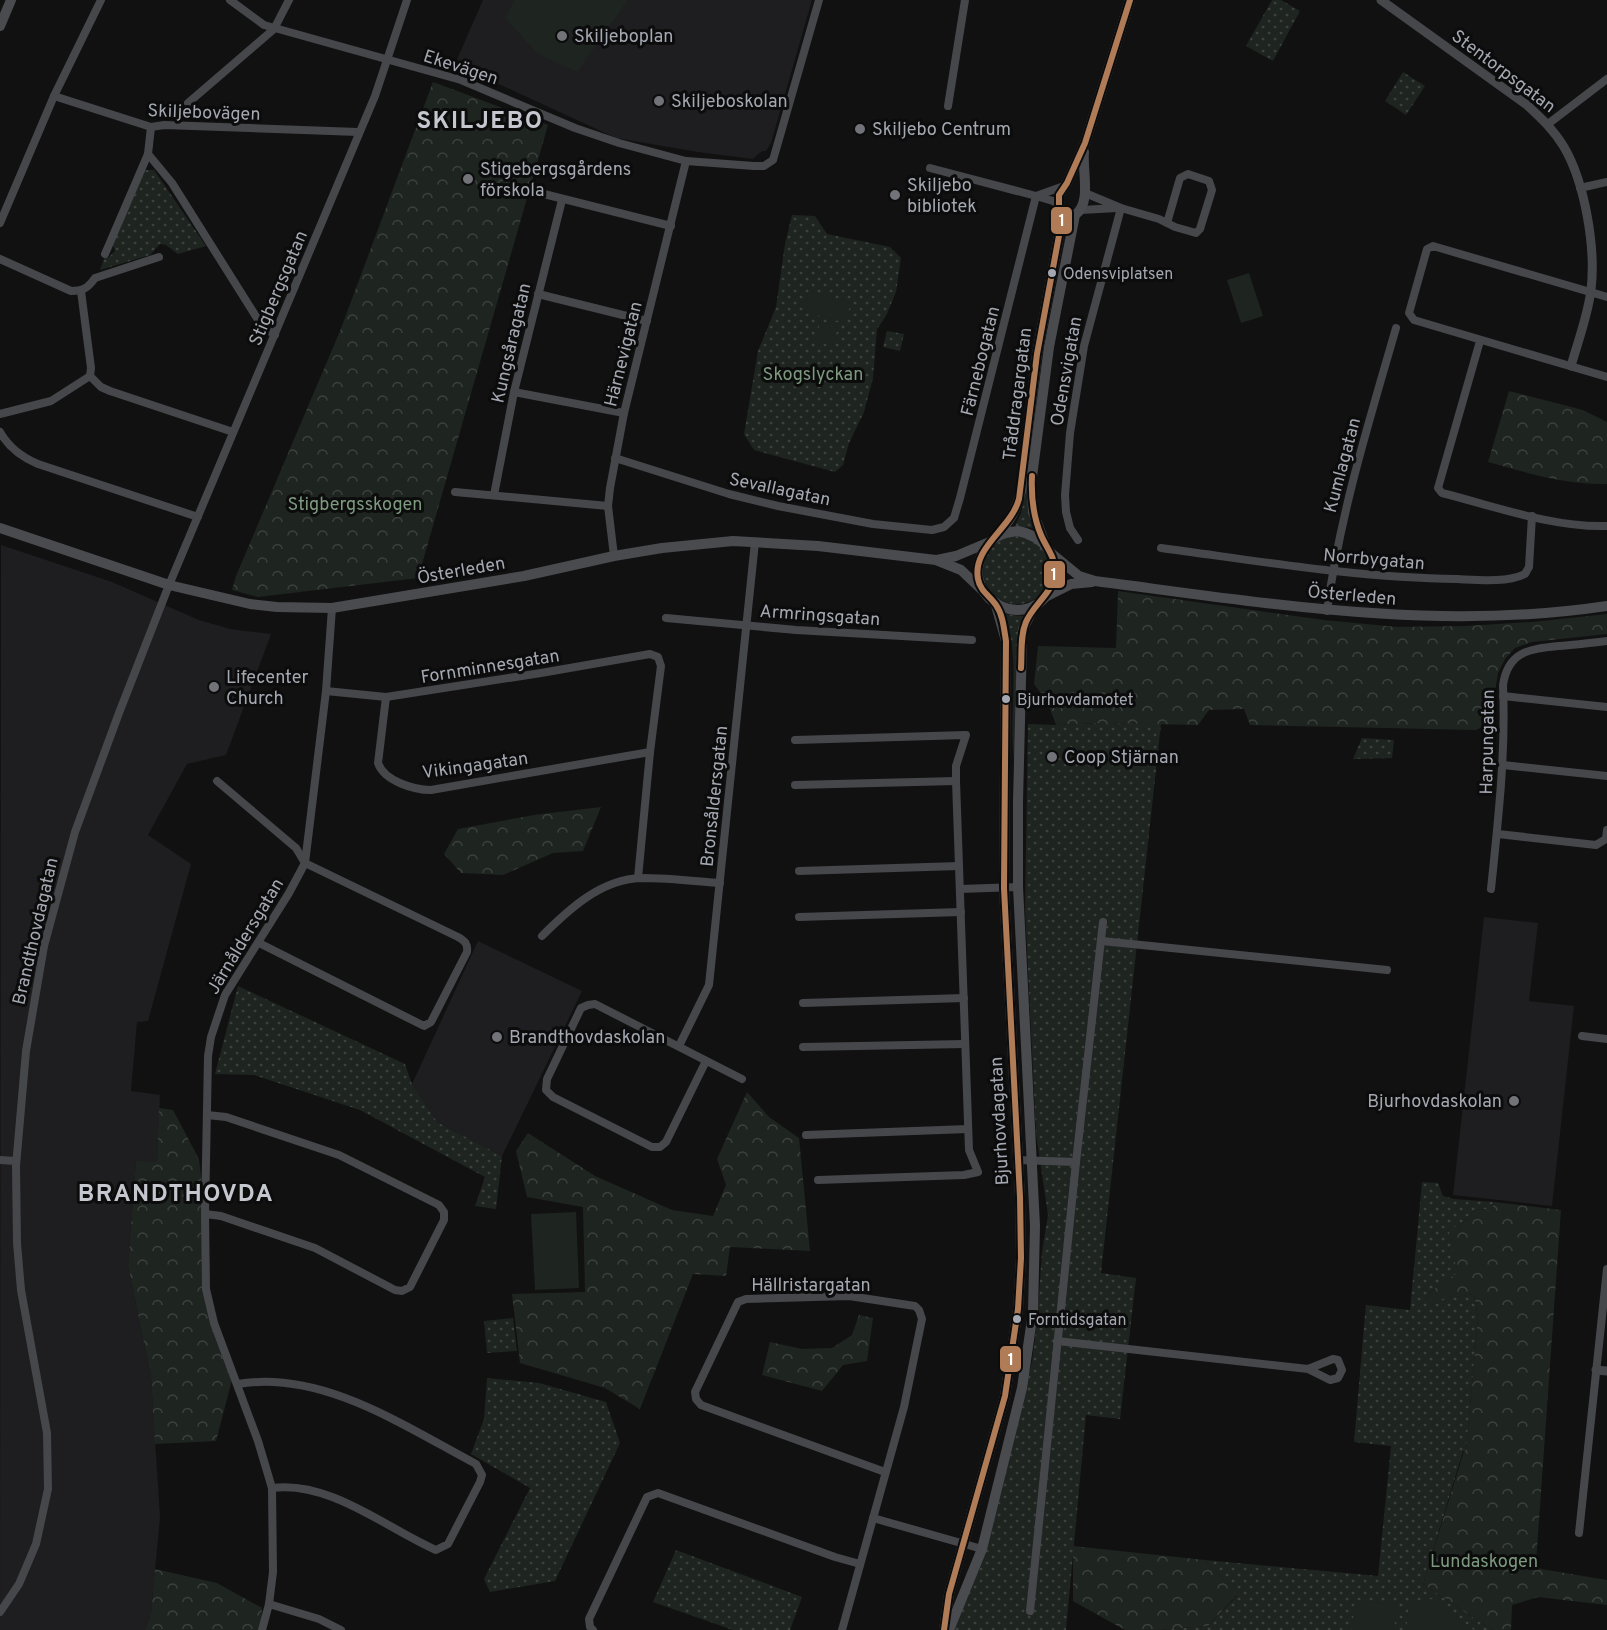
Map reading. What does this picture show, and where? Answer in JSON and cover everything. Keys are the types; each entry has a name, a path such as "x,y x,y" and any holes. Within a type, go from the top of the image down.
{"main road":[{"path":"0,26 10,0"},
{"name":"Tråddragargatan","path":"1048,548 1033,512 1032,484 1038,419 1069,211 1059,195 1085,143 1130,0"},
{"name":"Tråddragargatan","path":"992,539 1010,521 1018,506 1037,354 1069,211 1085,191 1083,165 1085,143"},
{"path":"1066,185 1075,181 1081,184 1085,191"},
{"name":"Österleden","path":"0,528 168,585 250,604 294,608 332,608 524,576 614,556 662,548 733,541 818,546 936,560 961,570 982,590"},
{"path":"1018,531 1038,538 1048,548 1055,572 1049,592 1038,603 1016,610 1005,609 982,590 977,570 979,560 992,539 1018,531"},
{"name":"Österleden","path":"936,560 956,556 992,539"},
{"name":"Österleden","path":"1048,548 1079,576 1095,581 1327,611 1471,617 1540,614 1607,606"},
{"name":"Österleden","path":"1038,603 1071,584 1095,581"},
{"name":"Bjurhovdagatan","path":"944,1630 950,1594 997,1428 1014,1342 1021,1258 1004,888 1006,641 995,602"},
{"name":"Bjurhovdagatan","path":"949,1630 982,1549 1022,1388 1029,1345 1036,1268 1018,887 1018,802 1023,630 1038,603"},
{"path":"1004,801 1018,802"}],"street":[{"path":"0,223 54,96 101,0"},
{"name":"Ekevägen","path":"230,0 264,25 274,29 461,80 575,128 686,161 754,166 764,166 773,160 819,0"},
{"path":"188,103 274,29 289,0"},
{"name":"Stigbergsgatan","path":"168,585 388,60 407,0"},
{"path":"948,105 965,0"},
{"name":"Stentorpsgatan","path":"1381,0 1394,3 1527,105 1548,123 1564,147 1580,188 1592,273 1591,292 1571,366"},
{"path":"1548,123 1607,79"},
{"name":"Skiljebovägen","path":"54,96 151,127 164,125 358,132"},
{"path":"105,254 148,154 151,127"},
{"path":"148,154 178,191 262,326 274,335"},
{"name":"Härnevigatan","path":"614,556 608,506 615,458 686,161"},
{"path":"930,168 1036,196 1069,211 1121,208"},
{"path":"1085,191 1121,208 1196,233 1200,229 1212,189 1209,181 1188,174 1180,178 1167,223"},
{"path":"1580,188 1607,182"},
{"path":"1036,196 1066,185"},
{"path":"544,194 671,226"},
{"name":"Färnebogatan","path":"942,528 954,518 960,498 1036,196"},
{"name":"Kungsåragatan","path":"494,495 514,392 562,200"},
{"name":"Odensvigatan","path":"1078,540 1070,528 1066,512 1065,495 1070,433 1084,346 1121,208"},
{"path":"1607,297 1433,246 1429,248 1409,313 1413,320 1607,377"},
{"path":"0,259 71,291 81,291 95,278 159,257"},
{"path":"81,291 91,368 90,376"},
{"path":"538,294 647,321"},
{"name":"Kumlagatan","path":"1327,611 1354,473 1396,327"},
{"path":"1480,340 1438,489 1442,493 1573,525 1607,526"},
{"path":"0,414 51,400 90,376"},
{"path":"90,376 101,387 110,391 233,432"},
{"path":"514,392 624,413"},
{"path":"0,432 9,446 32,462 198,517"},
{"name":"Sevallagatan","path":"615,458 729,494 778,506 873,524 932,530 942,528"},
{"path":"455,492 608,506"},
{"name":"Norrbygatan","path":"1161,548 1333,571 1411,578 1477,580 1518,578 1525,574 1529,567 1532,516"},
{"name":"Bronsåldersgatan","path":"679,1046 709,985 755,542"},
{"name":"Brandthovdagatan","path":"0,1612 19,1584 36,1544 48,1489 47,1433 21,1290 16,1243 16,1161 31,1014 52,913 82,814 168,585"},
{"name":"Järnåldersgatan","path":"262,1630 269,1604 274,1547 272,1488 238,1384 214,1323 206,1289 208,1056 225,994 289,893 305,862 326,691 332,608"},
{"name":"Armringsgatan","path":"666,618 796,630 972,640"},
{"name":"Harpungatan","path":"1491,889 1503,765 1504,674 1511,662 1522,654 1538,648 1607,641"},
{"name":"Fornminnesgatan","path":"326,691 386,697 541,674 650,654 657,657 661,666 650,752"},
{"path":"1503,696 1607,707"},
{"name":"Vikingagatan","path":"386,697 378,763 380,769 386,774 415,789 431,790 650,752"},
{"path":"795,740 966,735 956,766 956,781 969,1150 978,1172 964,1175 818,1180"},
{"path":"638,878 650,752"},
{"path":"1503,765 1607,776"},
{"path":"217,781 296,848 305,862 458,937 466,943 467,952 431,1022 424,1026 259,942"},
{"path":"795,785 956,781"},
{"path":"1498,834 1576,844 1601,844 1606,839 1607,830"},
{"path":"799,871 959,866"},
{"path":"542,936 566,912 587,897 602,889 638,878 720,884"},
{"path":"960,889 1018,887"},
{"path":"799,917 961,912"},
{"path":"1030,1611 1103,922"},
{"path":"1102,941 1387,970"},
{"path":"803,1003 964,998"},
{"path":"706,1062 666,1143 657,1147 652,1147 554,1097 547,1091 547,1079 581,1008 595,1004 742,1079"},
{"path":"1582,1036 1607,1039"},
{"path":"803,1047 965,1044"},
{"path":"206,1214 221,1216 315,1248 395,1290 410,1287 444,1221 444,1214 439,1205 339,1155 226,1117 207,1114"},
{"path":"806,1135 968,1129"},
{"path":"0,1160 16,1161"},
{"path":"1017,1160 1076,1161"},
{"path":"1579,1533 1607,1269"},
{"name":"Hällristargatan","path":"849,1296 917,1308 922,1319 916,1350 904,1407 885,1472 700,1405 695,1392 738,1302 849,1296"},
{"path":"1057,1341 1308,1369"},
{"path":"1596,1370 1607,1371"},
{"path":"238,1384 262,1381 335,1393 476,1464 482,1476 448,1544 436,1550 333,1497 300,1487 272,1488"},
{"path":"842,1630 885,1472"},
{"path":"592,1630 589,1619 647,1497 658,1493 860,1564"},
{"path":"873,1518 982,1549"},
{"path":"269,1604 341,1630"}],"shaded area":[{"name":"Skiljeboskolan","path":"483,0 812,0 771,143 766,151 762,151 753,159 616,138 455,64"},
{"path":"1,545 112,582 199,620 230,629 271,634 226,755 187,764 148,835 191,864 148,1021 137,1022 131,1091 160,1095 157,1162 136,1162 128,1266 151,1377 160,1517 151,1613 145,1630 0,1630"},
{"name":"Bjurhovdaskolan","path":"1484,917 1538,923 1529,1001 1574,1006 1552,1206 1453,1195"},
{"name":"Brandthovdaskolan","path":"478,941 582,991 502,1156 437,1122 412,1084"}],"green space":[{"name":"Skiljeboplan","path":"515,0 628,0 577,72 538,54 505,18"},
{"path":"1272,0 1281,0 1300,11 1273,61 1246,46"},
{"path":"1403,72 1425,86 1406,115 1385,101"},
{"name":"Stigbergsskogen","path":"433,82 548,125 418,578 258,597 232,590 340,331"},
{"path":"145,170 154,170 206,246 178,254 166,245 160,244 150,255 100,270 105,256 109,257 115,251 112,243"},
{"name":"Skogslyckan","path":"792,215 815,216 827,234 890,247 901,258 896,292 886,316 877,329 873,378 864,412 849,443 843,465 835,472 754,450 744,434 758,351 776,307 785,244"},
{"path":"1249,273 1263,316 1241,323 1227,280"},
{"path":"809,291 851,303 845,323 803,311"},
{"path":"820,323 838,328 832,346 815,341"},
{"path":"887,331 904,334 900,351 883,347"},
{"path":"1509,391 1583,410 1607,422 1607,484 1577,483 1488,462"},
{"path":"1026,491 1028,513 1033,528 1015,526 1021,513"},
{"path":"1017,536 1030,539 1041,546 1048,557 1051,570 1048,583 1041,594 1030,601 1017,604 1004,601 993,594 986,583 983,570 986,557 993,546 1004,539"},
{"path":"1118,591 1324,620 1397,627 1532,622 1607,614 1607,634 1532,642 1515,648 1505,659 1498,673 1493,703 1486,715 1484,726 1476,730 1250,725 1244,709 1209,710 1198,725 1101,723 1056,725 1048,703 1034,684 1038,646 1116,648"},
{"path":"1005,614 1023,616 1020,627 1015,767 1012,728 1013,651"},
{"path":"1028,724 1161,724 1101,1273 1136,1278 1120,1419 1086,1415 1066,1630 954,1630 1012,1446 1032,1361 1042,1252 1048,1215 1036,1134 1025,909"},
{"path":"1362,738 1394,740 1392,758 1353,759"},
{"path":"601,807 583,851 553,853 503,875 461,873 444,854 458,829 534,815"},
{"path":"238,986 405,1064 412,1084 437,1122 502,1156 496,1209 475,1206 485,1177 360,1110 254,1075 215,1074"},
{"path":"747,1092 769,1117 799,1138 810,1251 730,1247 726,1276 693,1274 640,1409 605,1388 520,1363 512,1294 585,1292 583,1207 527,1197 516,1151 528,1133 595,1176 672,1210 713,1216 726,1185 717,1159"},
{"path":"159,1108 173,1110 199,1159 205,1211 207,1294 233,1376 216,1441 155,1444 151,1377 128,1266 136,1161 157,1162"},
{"path":"1422,1182 1438,1183 1443,1196 1494,1202 1492,1210 1476,1209 1460,1226 1457,1274 1430,1292 1425,1301 1474,1294 1478,1318 1466,1451 1463,1451 1423,1584 1492,1630 1157,1630 1208,1626 1237,1596 1205,1560 1378,1576 1391,1446 1354,1442 1366,1305 1410,1310"},
{"name":"Lundaskogen","path":"1494,1202 1561,1210 1536,1563 1541,1569 1607,1580 1607,1605 1538,1597 1512,1605 1511,1630 1492,1630 1423,1584 1466,1450 1478,1318 1474,1294 1424,1302 1430,1292 1457,1273 1448,1227 1460,1226 1476,1209 1492,1210"},
{"path":"576,1212 579,1288 535,1290 531,1214"},
{"path":"859,1315 873,1318 867,1361 843,1365 822,1391 762,1375 770,1342 802,1349 832,1348 852,1335"},
{"path":"513,1318 517,1351 487,1353 484,1321"},
{"path":"487,1378 539,1383 606,1402 620,1443 555,1581 490,1592 484,1579 530,1488 471,1454 484,1419"},
{"path":"1073,1546 1205,1560 1237,1595 1208,1626 1125,1630 1073,1601"},
{"path":"676,1550 802,1597 790,1630 733,1630 653,1602"},
{"path":"155,1569 217,1583 262,1608 261,1630 145,1630 151,1613"},
{"path":"1433,1599 1474,1630 1406,1630 1409,1607 1415,1601"},
{"path":"1355,1600 1397,1605 1394,1630 1352,1630"}],"transit line":[{"name":"1","path":"944,1630 949,1594 1005,1396 1018,1309 1021,1258 1020,1197 1004,888 1006,641 1000,613 981,587 978,568 986,548 1015,510 1019,499 1037,354 1063,214 1059,205 1059,195 1085,143 1130,0"},
{"name":"1","path":"1021,668 1024,627 1052,585 1055,570 1052,556 1041,535 1034,514 1032,476"}],"place":[{"name":"Skiljeboplan","path":"562,36"},
{"name":"Skiljeboskolan","path":"659,101"},
{"name":"Skiljebo Centrum","path":"860,129"},
{"name":"Stigebergsgårdens förskola","path":"468,179"},
{"name":"Skiljebo bibliotek","path":"895,195"},
{"name":"Odensviplatsen","path":"1052,273"},
{"name":"Lifecenter Church","path":"214,687"},
{"name":"Bjurhovdamotet","path":"1006,699"},
{"name":"Coop Stjärnan","path":"1052,757"},
{"name":"Brandthovdaskolan","path":"497,1037"},
{"name":"Bjurhovdaskolan","path":"1514,1101"},
{"name":"Forntidsgatan","path":"1017,1319"}],"district":[{"name":"SKILJEBO","path":"480,120"},
{"name":"BRANDTHOVDA","path":"176,1193"}]}
